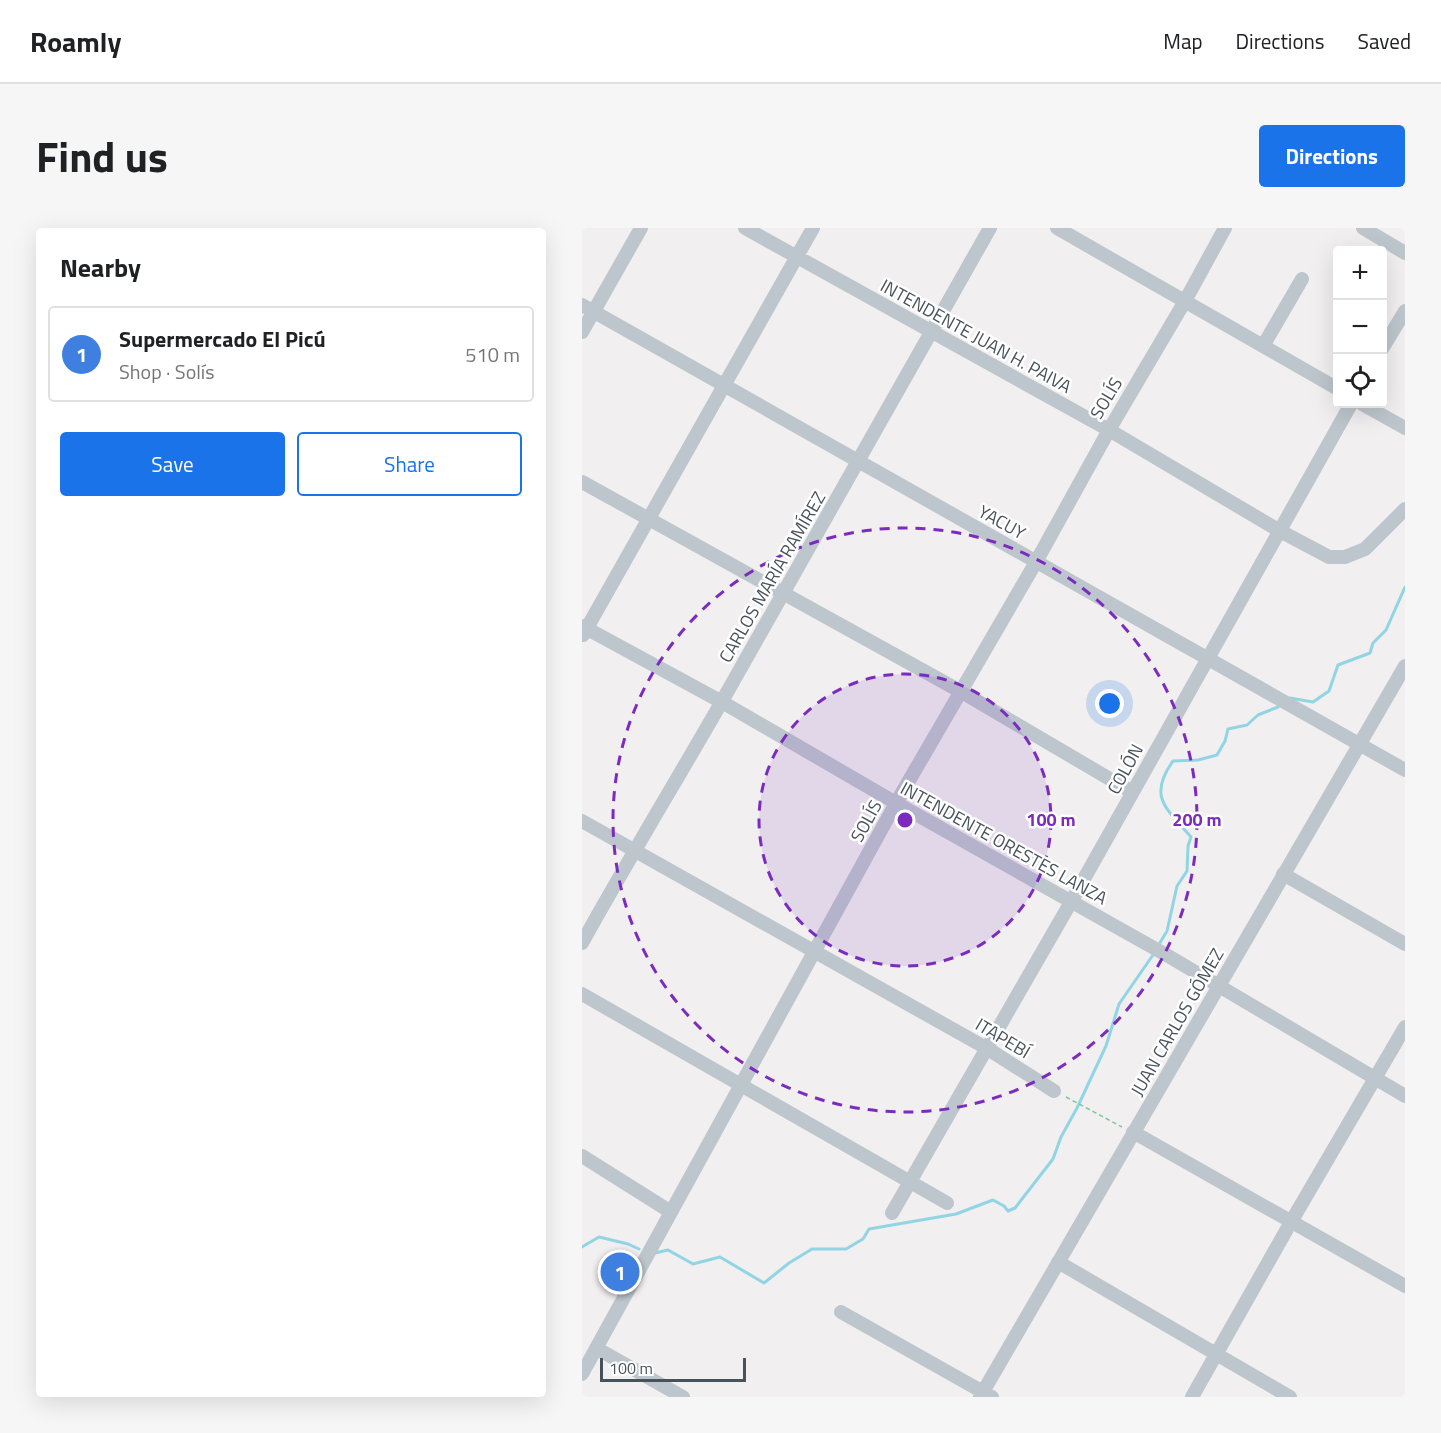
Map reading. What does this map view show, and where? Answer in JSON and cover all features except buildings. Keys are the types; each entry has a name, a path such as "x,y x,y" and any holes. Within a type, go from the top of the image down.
{"street":[{"path":"582,332 588,309 641,228"},
{"name":"INTENDENTE JUAN H. PAIVA","path":"745,228 1109,430 1280,531 1329,557 1345,557 1365,549 1405,509"},
{"path":"583,631 813,228"},
{"name":"CARLOS MARÍA RAMÍREZ","path":"582,943 634,849 722,702 782,593 859,462 990,228"},
{"path":"1057,228 1333,386"},
{"name":"SOLÍS","path":"582,1374 590,1353 743,1085 896,803 1036,562 1225,228"},
{"path":"1362,228 1405,253"},
{"path":"1263,346 1302,279"},
{"name":"YACUY","path":"588,309 1405,770"},
{"path":"1387,343 1405,311"},
{"name":"COLÓN","path":"892,1213 1071,902 1349,408"},
{"path":"1369,408 1405,428"},
{"path":"582,482 960,692 1132,792"},
{"name":"INTENDENTE ORESTES LANZA","path":"583,631 722,702 1170,957 1405,1096"},
{"name":"JUAN CARLOS GÓMEZ","path":"985,1395 1058,1262 1405,666"},
{"name":"ITAPEBÍ","path":"582,821 988,1048 1054,1091"},
{"path":"1283,874 1405,944"},
{"path":"582,994 947,1203"},
{"path":"1192,1397 1405,1026"},
{"path":"1133,1132 1405,1286"},
{"path":"582,1156 671,1212"},
{"path":"1058,1262 1290,1397"},
{"path":"841,1312 985,1395"},
{"path":"590,1353 683,1397"}],"path":[{"path":"1054,1091 1133,1132"}],"waterway":[{"path":"1290,698 1313,702 1329,691 1338,665 1370,653 1373,643 1386,630 1405,587"},
{"path":"1158,946 1167,931 1177,886 1187,871 1188,846 1191,837 1163,802 1161,784 1165,773 1173,761 1198,760 1217,755 1225,741 1228,729 1247,725 1258,715 1278,707"},
{"path":"655,1253 668,1250 693,1264 720,1257 764,1283 789,1263 812,1249 846,1249 863,1239 869,1229 956,1214 993,1200 1008,1211 1015,1208 1053,1159 1061,1137 1106,1046 1119,1004 1155,952"},
{"path":"582,1247 599,1237 639,1249"}],"place":[{"name":"Supermercado El Picú","path":"620,1272"}]}
